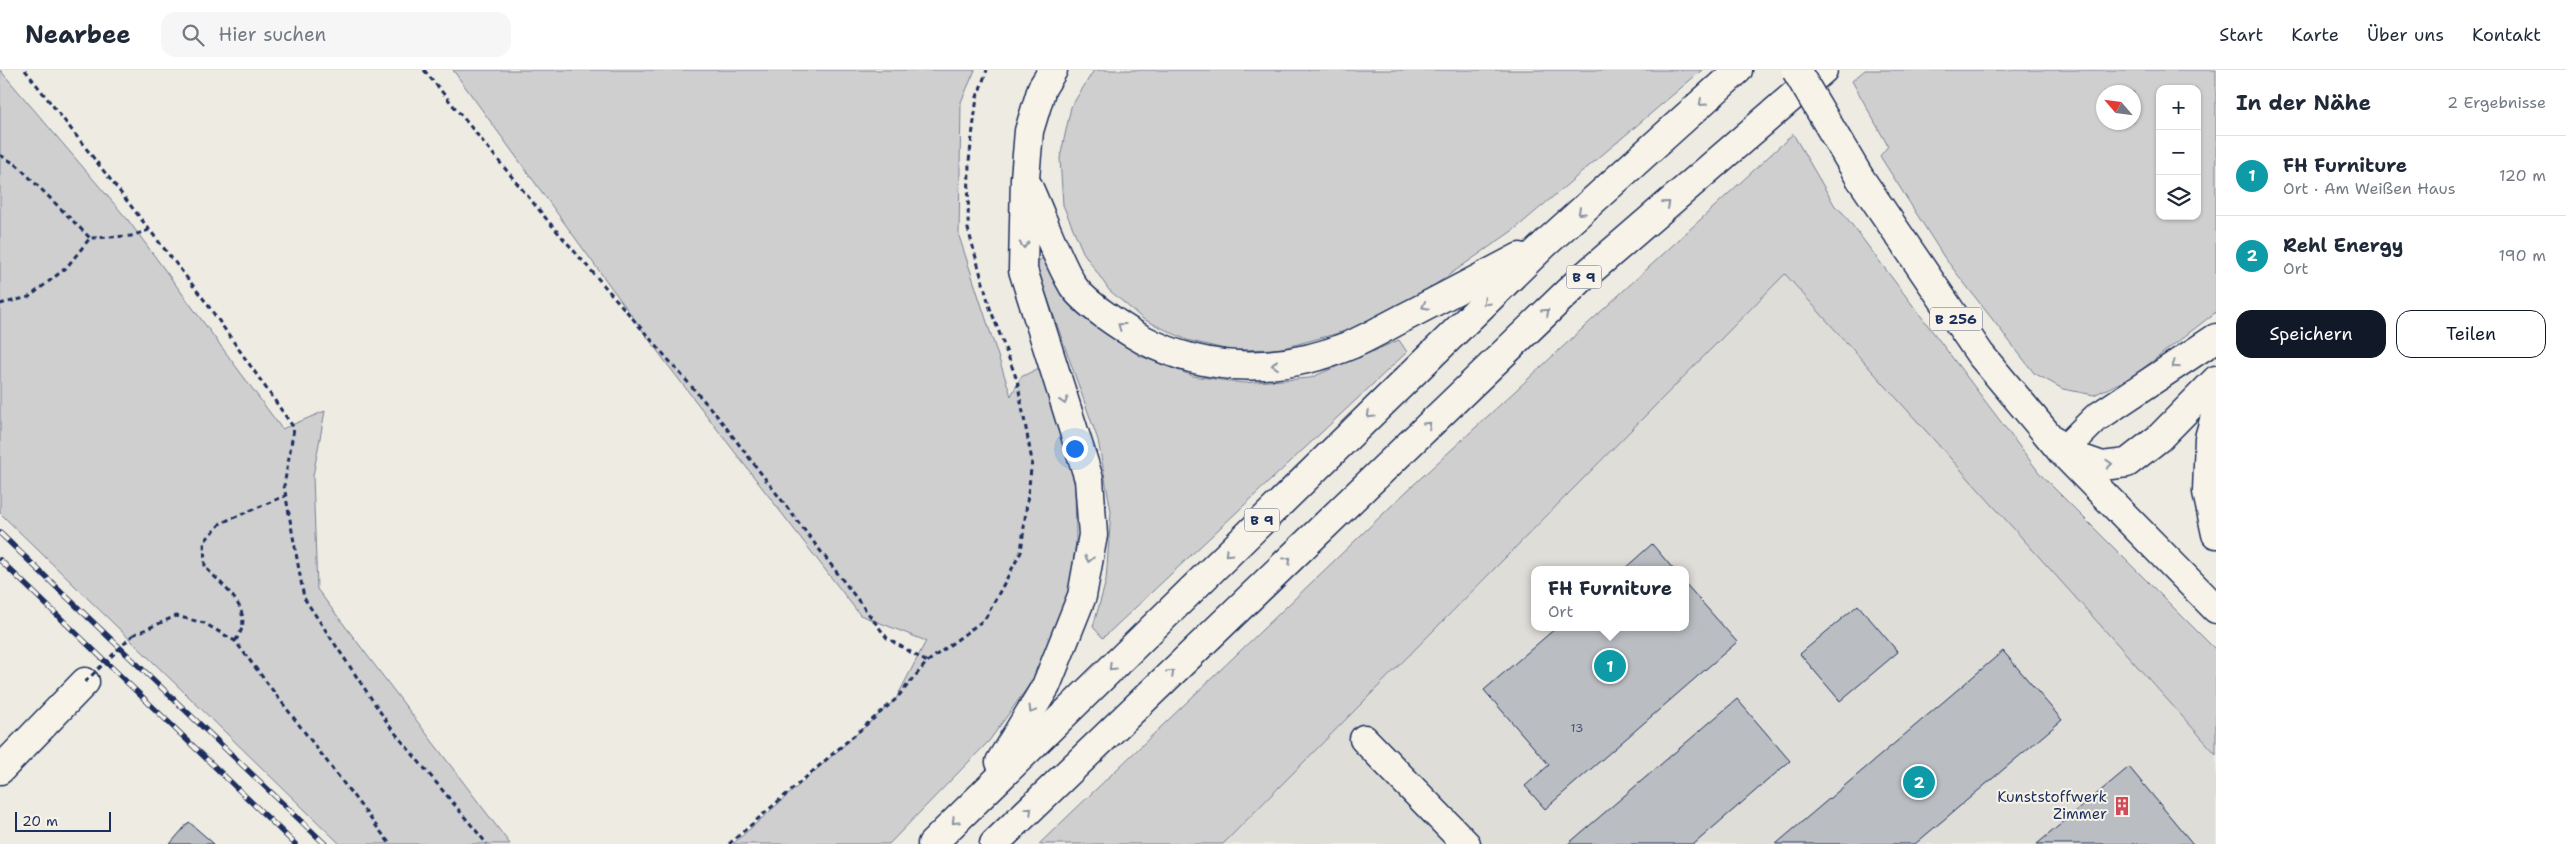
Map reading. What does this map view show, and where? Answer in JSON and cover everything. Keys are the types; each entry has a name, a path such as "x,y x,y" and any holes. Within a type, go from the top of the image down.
{"main road":[{"path":"978,798 1046,686 1082,596 1094,535 1089,479 1023,270 1025,178 1029,131 1042,88 1053,70"},
{"name":"B 9","path":"932,844 1546,243 1738,70"},
{"name":"B 256","path":"1796,70 1860,178 1980,354 2062,452 2216,609"},
{"name":"B 9","path":"994,844 1580,279 1823,70"},
{"path":"1025,178 1074,287 1093,305 1128,331 1159,348 1192,360 1230,366 1274,366 1317,357 1354,344 1546,243"},
{"path":"2216,338 2096,418 2062,452 2102,466 2128,463 2159,438 2216,380"},
{"path":"2216,413 2209,438 2207,492 2216,534"},
{"path":"0,770 85,682"},
{"path":"1364,739 1466,844"}],"path":[{"path":"25,70 205,301 294,428 284,486 304,598 391,728 488,844"},
{"path":"424,70 549,222 718,417 887,638 927,662"},
{"path":"729,844 896,698 927,662 985,619 1021,552 1032,461 1017,380 990,308 968,229 970,152 977,98 987,70"},
{"path":"0,155 17,165 90,238 131,236 149,230"},
{"path":"0,304 28,297 66,268 90,238"},
{"path":"235,641 242,632 245,619 235,598 205,567 204,542 221,523 285,496"},
{"path":"85,682 132,635 176,616 204,623 235,641 390,844"}],"shaded area":[{"path":"0,70 128,220 282,429 325,411 313,476 317,589 510,844 340,844 0,513"},
{"path":"453,70 975,70 961,102 959,236 1011,396 1021,377 1039,368 1064,439 1075,486 1076,542 1068,601 1043,666 989,741 889,844 733,844 896,699 926,641 860,615 664,360"},
{"path":"1094,70 1702,70 1515,229 1426,291 1350,330 1279,349 1229,350 1187,340 1143,319 1109,290 1083,252 1063,205 1060,158 1071,107"},
{"path":"1865,70 2216,70 2216,312 2132,377 2094,395 2063,389 2034,373 1944,257 1880,156 1888,146 1852,81"},
{"path":"1793,134 1835,206 1843,213 2041,475 2216,650 2216,754 1785,274 1223,844 1039,844 1409,489"},
{"path":"1048,255 1101,328 1140,356 1193,376 1243,383 1310,378 1399,340 1407,352 1103,638 1093,627 1106,581 1111,511 1098,440 1035,263"},
{"path":"1785,274 2216,754 2216,844 1223,844"}],"building":[{"path":"1652,544 1671,566 1627,566"},
{"path":"1689,588 1737,642 1545,809 1525,786 1549,765 1484,690 1552,631 1689,631"},
{"path":"1858,605 1898,652 1840,701 1800,654"},
{"path":"2003,651 2062,720 1915,844 1776,844"},
{"path":"1737,699 1790,761 1694,844 1568,844"},
{"name":"Kunststoffwerk Zimmer","path":"2129,767 2193,844 2037,844"},
{"path":"189,822 214,844 170,844"}],"railway":[{"path":"0,533 325,844"},
{"path":"0,560 295,844"}],"place":[{"name":"FH Furniture","path":"1610,666"},
{"name":"Rehl Energy","path":"1919,782"},
{"name":"Kunststoffwerk Zimmer","path":"2122,806"}]}
